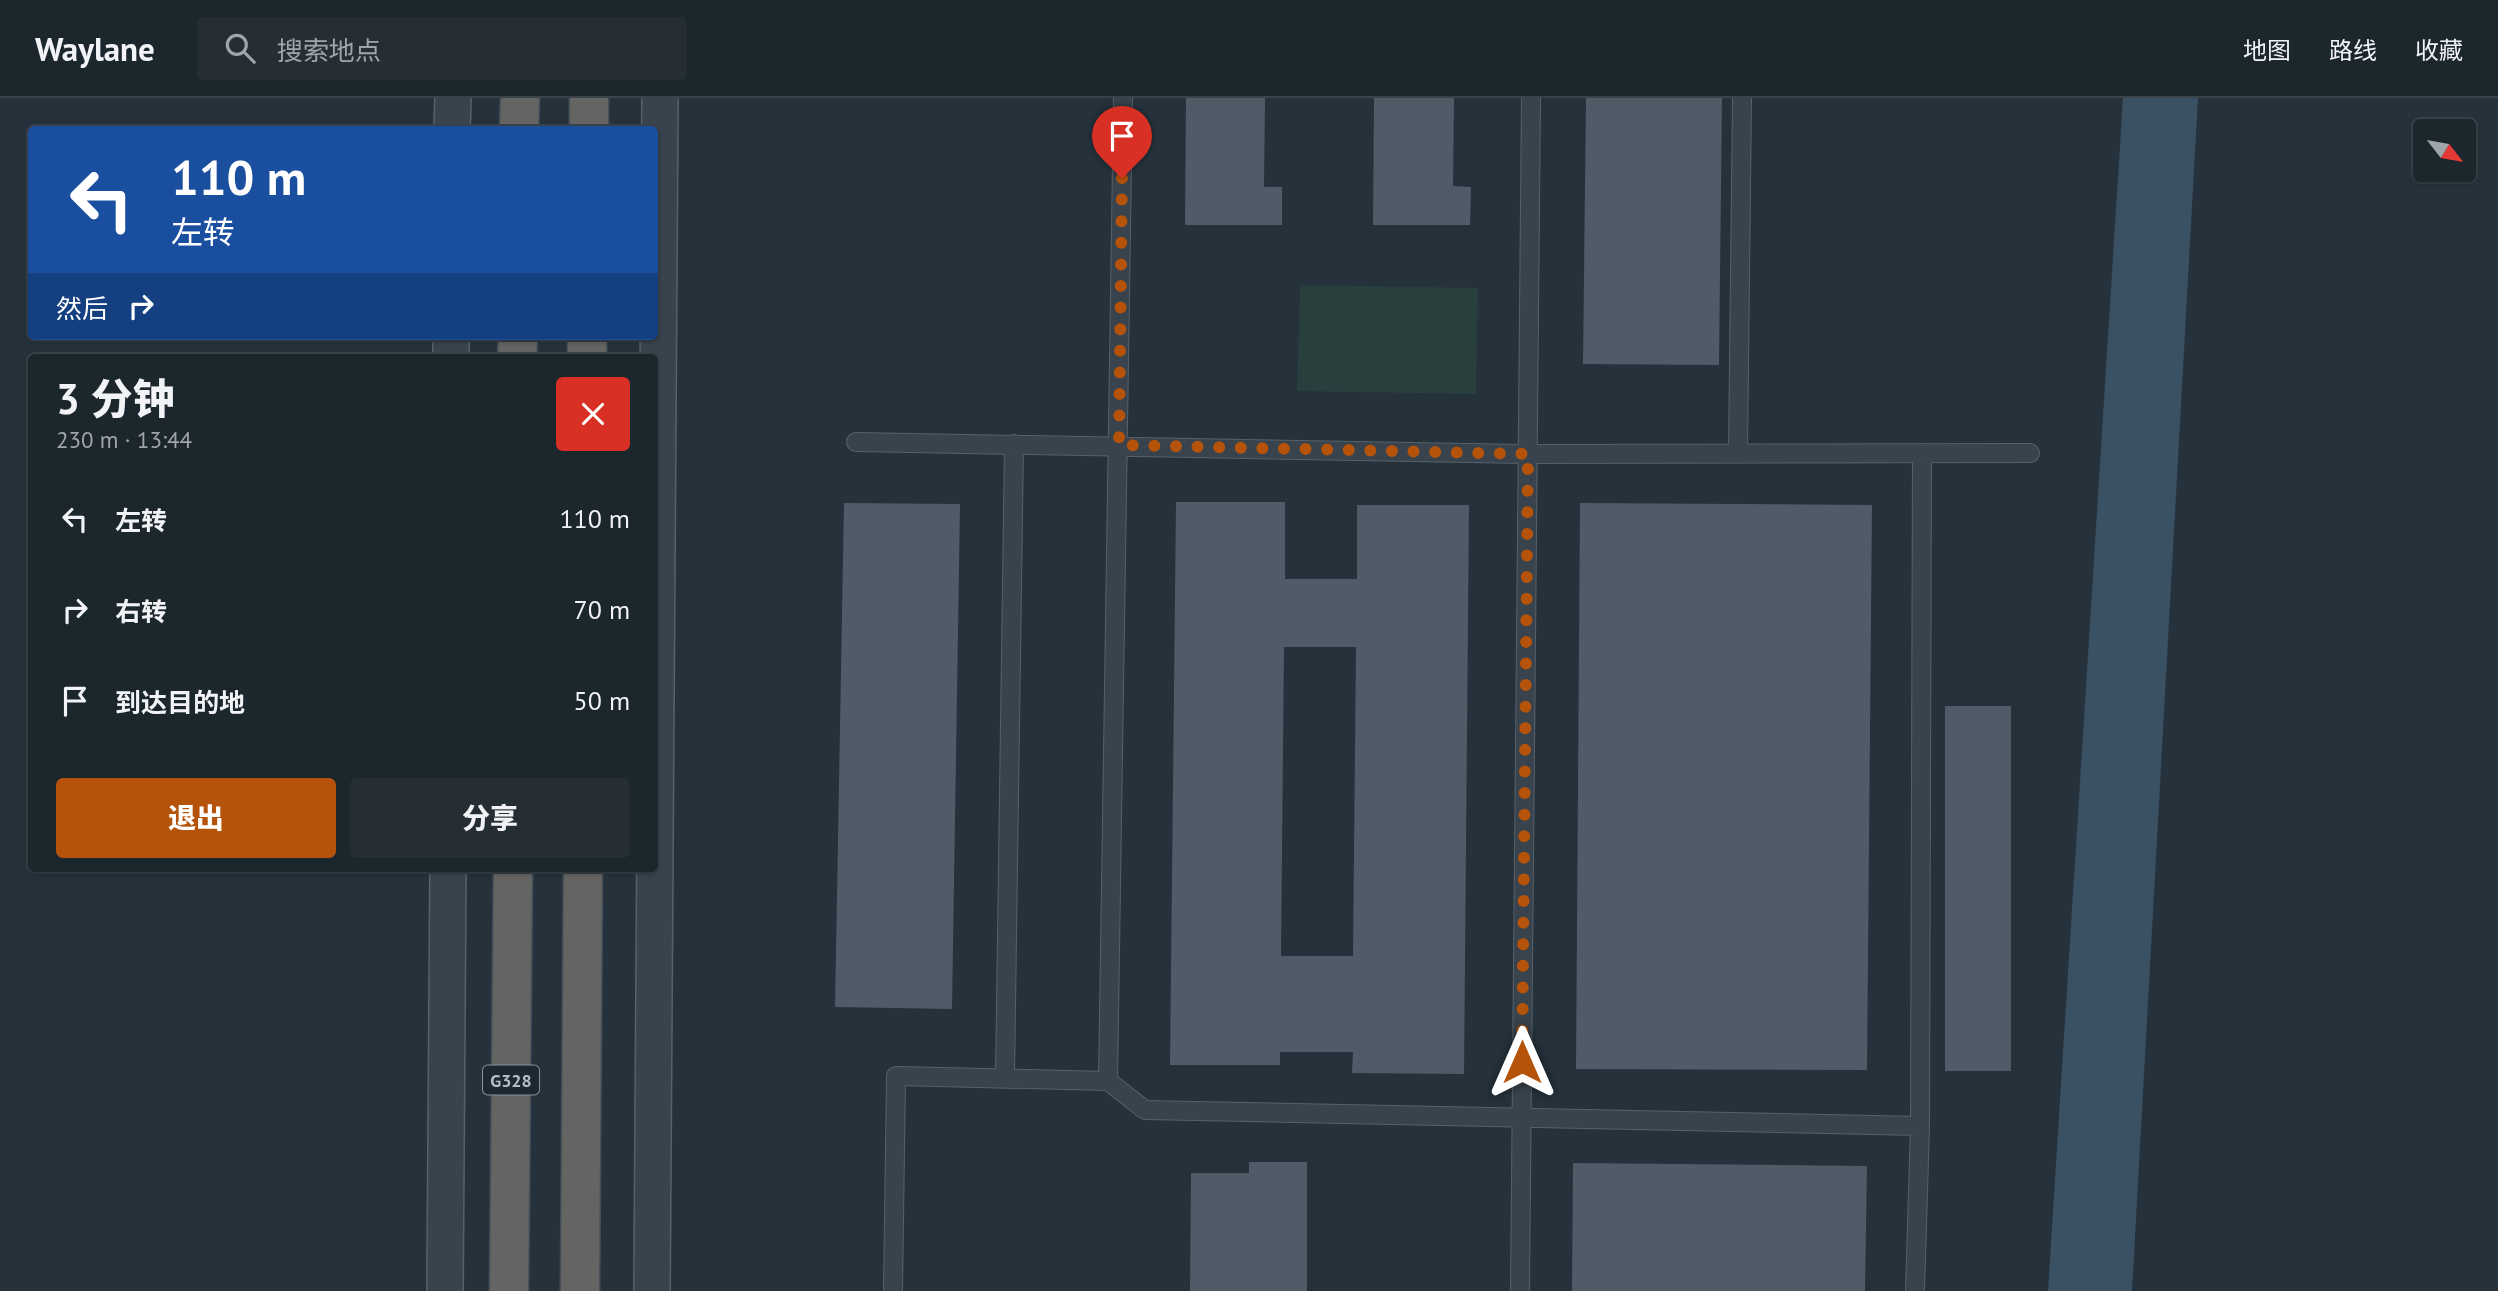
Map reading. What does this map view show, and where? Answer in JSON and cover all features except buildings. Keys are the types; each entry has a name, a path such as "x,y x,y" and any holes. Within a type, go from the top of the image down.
{"highway":[{"path":"519,126 520,98"},
{"path":"589,98 589,126"},
{"name":"G328","path":"509,1291 513,872"},
{"path":"580,1291 583,872"}],"street":[{"path":"452,126 453,98"},
{"path":"658,396 660,98"},
{"path":"445,1291 447,872"},
{"path":"652,1291 655,872"}],"lane":[{"path":"1108,1081 1123,98"},
{"path":"1520,1291 1531,98"},
{"path":"1738,453 1742,98"},
{"path":"856,442 1528,454 2030,453"},
{"path":"1005,1077 1014,444"},
{"path":"1915,1291 1920,1125 1922,453"},
{"path":"893,1291 896,1076 1108,1081 1145,1110 1920,1125"}],"green space":[{"path":"1300,285 1478,288 1476,394 1297,391"}],"water":[{"path":"2123,98 2198,98 2132,1291 2048,1291"}],"route":[{"path":"1122,178 1119,445 1528,454 1522,1062"}]}
